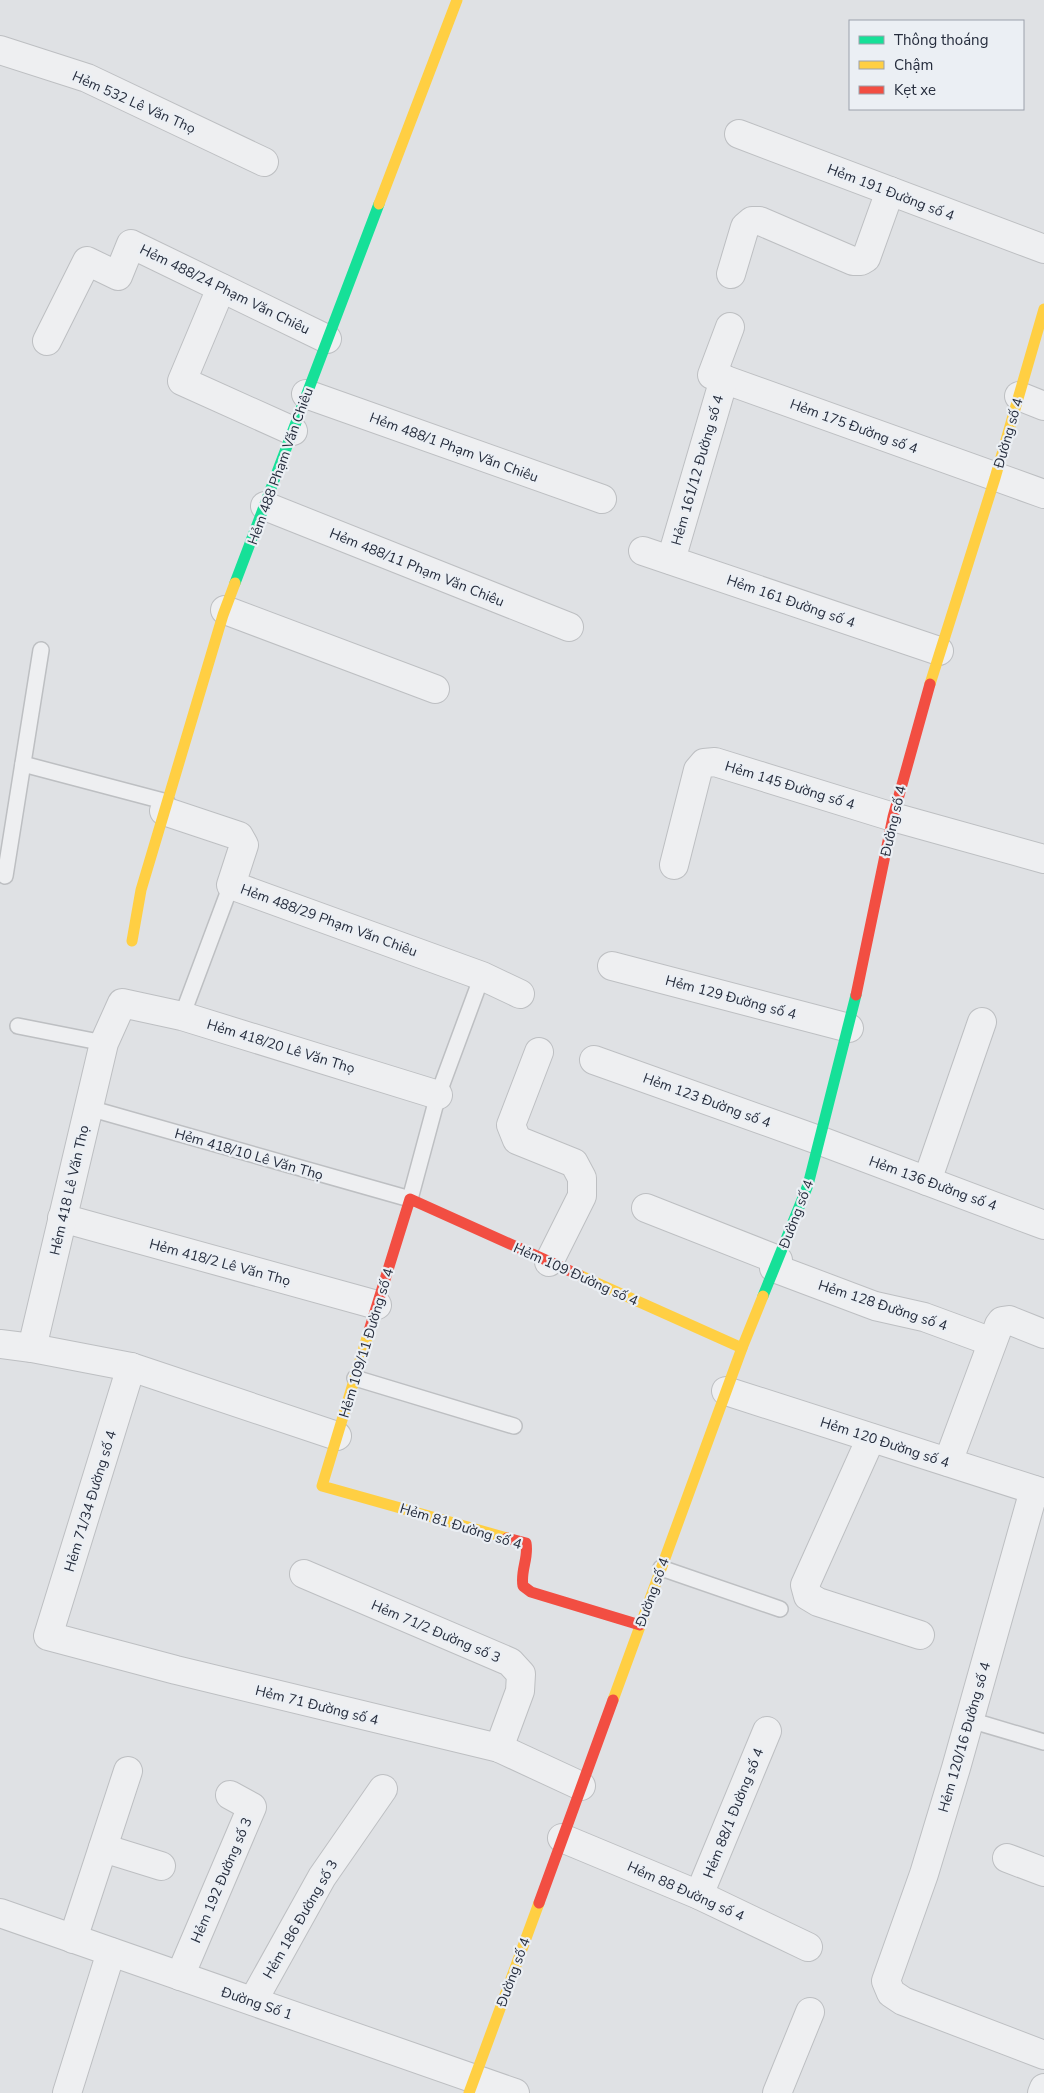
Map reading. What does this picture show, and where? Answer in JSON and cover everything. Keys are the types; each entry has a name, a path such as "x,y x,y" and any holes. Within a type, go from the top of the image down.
{"street":[{"name":"Hẻm 488 Phạm Văn Chiêu","path":"132,941 141,890 225,610 457,0"},
{"name":"Hẻm 532 Lê Văn Thọ","path":"0,50 87,78 264,162"},
{"name":"Hẻm 191 Đường số 4","path":"739,134 1044,249"},
{"path":"731,274 745,227 752,221 760,222 853,261 861,261 866,258 890,191"},
{"name":"Hẻm 488/24 Phạm Văn Chiêu","path":"47,341 87,261 118,276 131,244 327,339"},
{"path":"221,288 182,381 293,431"},
{"name":"Đường số 4","path":"471,2086 742,1348 808,1186 849,1028 893,817 939,651 995,478 1044,309"},
{"name":"Hẻm 161/12 Đường số 4","path":"671,560 730,327"},
{"name":"Hẻm 175 Đường số 4","path":"718,377 1044,494"},
{"name":"Hẻm 488/1 Phạm Văn Chiêu","path":"306,394 602,499"},
{"path":"1019,396 1044,406"},
{"name":"Hẻm 488/11 Phạm Văn Chiêu","path":"265,506 569,627"},
{"name":"Hẻm 161 Đường số 4","path":"643,551 939,651"},
{"path":"225,610 435,689"},
{"name":"Hẻm 145 Đường số 4","path":"674,865 698,770 704,763 715,762 893,817 1044,859"},
{"name":"Hẻm 488/29 Phạm Văn Chiêu","path":"165,806 238,836 244,845 231,885 482,976 520,994"},
{"name":"Hẻm 129 Đường số 4","path":"612,966 849,1028"},
{"name":"Hẻm 418/20 Lê Văn Thọ","path":"122,1003 182,1016 438,1095"},
{"name":"Hẻm 418 Lê Văn Thọ","path":"32,1348 104,1043 122,1003"},
{"path":"928,1181 982,1022"},
{"path":"539,1052 511,1125 517,1140 574,1163 582,1178 582,1196 549,1262"},
{"name":"Hẻm 123 Đường số 4","path":"594,1060 821,1141"},
{"name":"Hẻm 136 Đường số 4","path":"821,1141 1044,1225"},
{"name":"Hẻm 109 Đường số 4","path":"410,1199 742,1348"},
{"name":"Hẻm 109/11 Đường số 4","path":"322,1486 410,1199"},
{"name":"Hẻm 128 Đường số 4","path":"646,1208 875,1306 924,1317 992,1342"},
{"name":"Hẻm 418/2 Lê Văn Thọ","path":"62,1218 377,1305"},
{"path":"948,1462 992,1342 1002,1321 1008,1320 1044,1334"},
{"path":"0,1344 32,1348 131,1367 337,1436"},
{"name":"Hẻm 71/34 Đường số 4","path":"48,1636 131,1367"},
{"name":"Hẻm 120 Đường số 4","path":"726,1391 1039,1491"},
{"path":"871,1438 805,1585 808,1596 818,1602 920,1635"},
{"name":"Hẻm 81 Đường số 4","path":"322,1486 526,1543 528,1554 521,1577 523,1586 531,1592 640,1625"},
{"name":"Hẻm 120/16 Đường số 4","path":"1039,1491 924,1874 886,1981 891,1993 902,2000 1044,2055"},
{"name":"Hẻm 71/2 Đường số 3","path":"304,1574 510,1662 521,1674 520,1691 499,1748"},
{"name":"Hẻm 71 Đường số 4","path":"48,1636 185,1673 499,1748 581,1786"},
{"name":"Hẻm 88/1 Đường số 4","path":"699,1895 766,1731"},
{"path":"73,1939 128,1771"},
{"name":"Hẻm 186 Đường số 3","path":"253,2002 322,1877 384,1790"},
{"name":"Hẻm 192 Đường số 3","path":"180,1976 252,1807 230,1795"},
{"name":"Hẻm 88 Đường số 4","path":"562,1838 699,1895 808,1947"},
{"path":"103,1848 161,1866"},
{"path":"1007,1858 1044,1872"},
{"name":"Đường Số 1","path":"0,1913 253,2002 471,2086 515,2093"},
{"path":"67,2093 111,1952"},
{"path":"777,2093 810,2012"},
{"path":"1042,2093 1044,2088"}],"lane":[{"path":"5,876 41,650"},
{"path":"23,764 165,806"},
{"path":"182,1016 231,885"},
{"path":"410,1199 438,1095 482,976"},
{"path":"18,1026 104,1043"},
{"name":"Hẻm 418/10 Lê Văn Thọ","path":"89,1108 410,1199"},
{"path":"355,1378 514,1426"},
{"path":"661,1568 780,1609"},
{"path":"970,1720 1044,1742"}],"traffic: fast":[{"path":"235,583 379,204"},
{"path":"763,1296 808,1185 856,995"}],"traffic: slow":[{"path":"379,204 457,0"},
{"path":"930,684 995,478 1044,309"},
{"path":"132,941 141,890 223,615 235,583"},
{"path":"579,1275 742,1348"},
{"path":"613,1700 742,1348 763,1296"},
{"path":"369,1331 322,1486 507,1538"},
{"path":"469,2093 539,1903"}],"traffic: jam":[{"path":"856,995 893,817 930,684"},
{"path":"369,1331 410,1199 579,1275"},
{"path":"507,1538 526,1543 527,1549 522,1580 523,1586 531,1592 640,1625"},
{"path":"539,1903 613,1700"}]}
